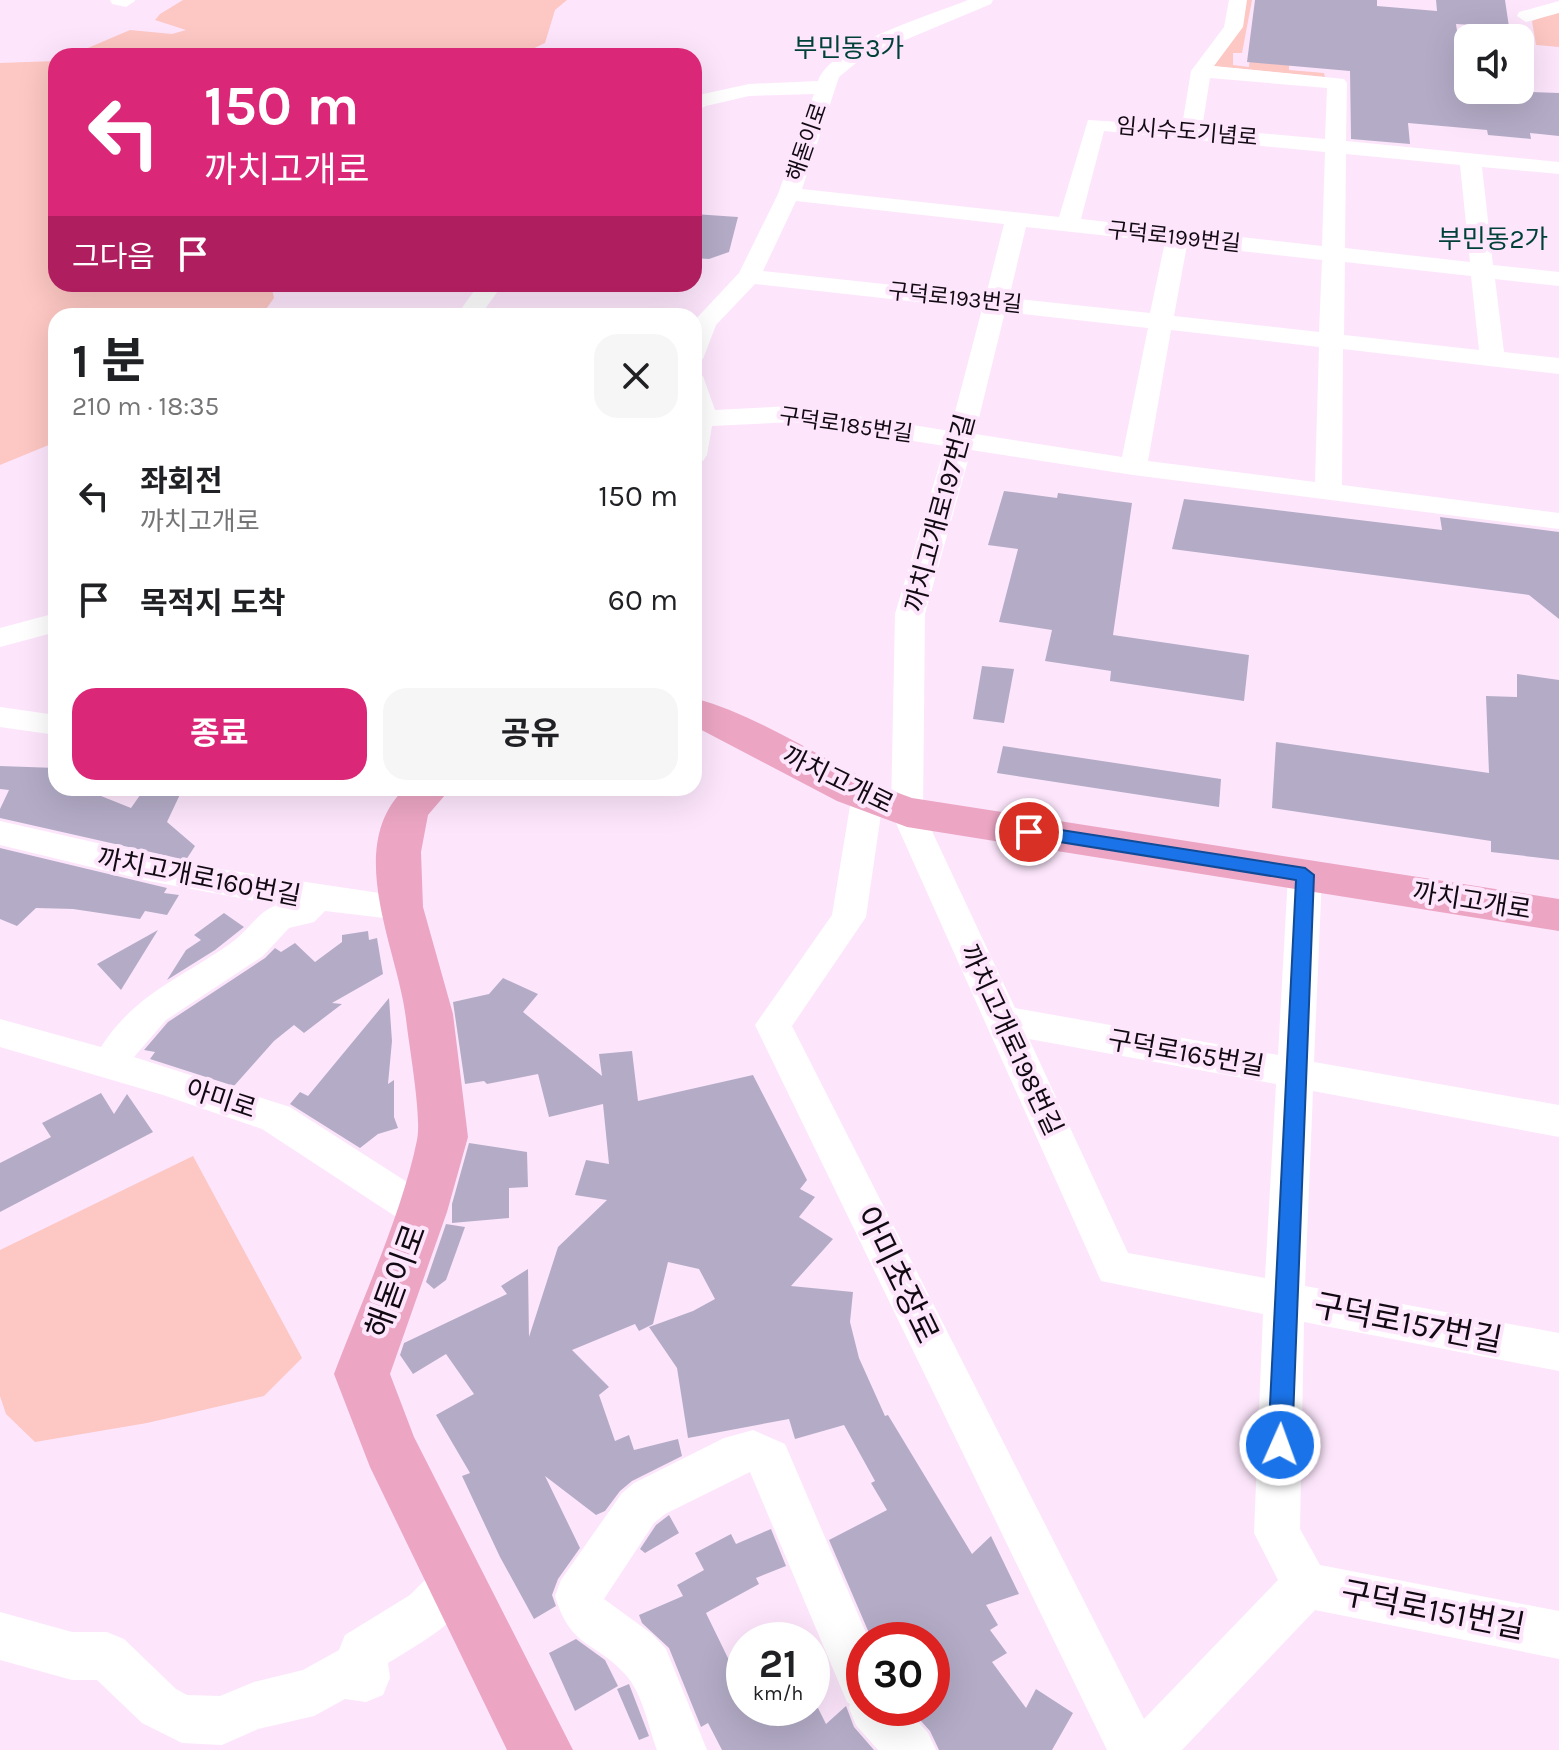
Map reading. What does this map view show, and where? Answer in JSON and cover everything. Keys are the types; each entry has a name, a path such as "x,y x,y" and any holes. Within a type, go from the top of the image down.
{"main road":[{"name":"까치고개로","path":"702,714 732,726 887,806 1559,915"},
{"name":"해돋이로","path":"422,796 408,810 399,852 401,907 429,1014 443,1137 421,1212 362,1374 390,1448 541,1750"}],"street":[{"path":"119,0 126,0"},
{"path":"939,0 963,10"},
{"name":"해돋이로","path":"702,331 705,323 749,276 789,194 830,75 855,54 984,0"},
{"path":"1191,133 1201,71 1233,27 1238,0"},
{"path":"1523,11 1559,7"},
{"path":"1201,71 1337,83 1328,490"},
{"path":"702,100 749,90 826,87"},
{"name":"임시수도기념로","path":"1068,225 1095,124 1470,159 1512,155 1559,168"},
{"path":"1470,159 1492,359"},
{"name":"구덕로199번길","path":"789,194 1559,279"},
{"name":"까치고개로197번길","path":"887,806 910,614 960,441 1017,219"},
{"path":"1133,467 1177,237"},
{"name":"구덕로193번길","path":"749,276 1559,366"},
{"name":"구덕로185번길","path":"702,419 783,413 1133,467 1559,521"},
{"path":"0,638 48,624"},
{"path":"0,717 48,724"},
{"path":"0,737 48,743"},
{"name":"까치고개로198번길","path":"887,806 1002,1020 1115,1268"},
{"name":"아미초장로","path":"887,806 849,917 773,1025 1133,1750"},
{"name":"까치고개로160번길","path":"0,833 114,862 316,900 401,907"},
{"path":"1148,1750 1306,1585 1277,1533 1284,1300 1305,875"},
{"path":"109,1066 138,1023 221,967 271,928 278,917 302,913 316,900"},
{"name":"구덕로165번길","path":"1002,1020 1559,1121"},
{"name":"아미로","path":"0,1033 242,1105 276,1118 421,1212"},
{"name":"구덕로157번길","path":"1115,1268 1559,1352"},
{"path":"682,1750 647,1662 634,1649 605,1633 579,1603 578,1596 638,1508 650,1498 740,1453 753,1451 769,1459 846,1642"},
{"path":"0,1636 72,1656 107,1656 159,1706 182,1719 222,1721 254,1706 314,1692 339,1674 366,1678 362,1652 427,1612 458,1579"},
{"name":"구덕로151번길","path":"1306,1585 1559,1635"},
{"path":"889,1726 911,1750"}],"shaded area":[{"path":"183,0 567,0 555,10 545,43 535,48 88,48 130,30 172,34 186,30 155,20"},
{"path":"1245,0 1252,0 1242,53 1233,53 1233,65 1249,67 1250,56 1289,60 1289,70 1324,73 1325,77 1212,66"},
{"path":"1559,11 1559,47 1536,45 1532,21"},
{"path":"48,61 48,292 273,292 274,298 267,308 48,308 48,445 0,465 0,63"},
{"path":"193,1156 302,1358 264,1396 147,1423 35,1442 6,1414 0,1396 0,1250"}],"building":[{"path":"1255,0 1377,0 1377,6 1437,11 1436,0 1505,0 1509,24 1454,24 1454,104 1534,104 1534,92 1559,93 1559,136 1530,133 1531,139 1488,135 1487,130 1408,123 1410,144 1351,139 1350,71 1247,62"},
{"path":"702,215 738,217 729,252 702,259"},
{"path":"1004,491 1057,498 1058,493 1132,503 1113,635 1249,655 1244,701 1110,681 1111,671 1045,661 1052,630 999,622 1018,549 988,545"},
{"path":"1184,499 1442,530 1440,517 1559,532 1559,619 1529,595 1172,549"},
{"path":"982,666 1014,669 1004,723 973,719"},
{"path":"1517,674 1559,680 1559,860 1491,852 1491,841 1272,808 1276,742 1489,773 1486,696 1517,697"},
{"path":"1003,746 1221,779 1219,807 997,773"},
{"path":"0,766 48,768 48,796 101,796 131,808 139,796 179,796 167,822 195,846 186,860 0,818 0,809 9,790 0,789"},
{"path":"0,848 167,888 164,893 179,895 167,915 145,911 140,919 73,909 36,908 17,926 0,919"},
{"path":"224,913 244,927 215,950 167,980 186,950 201,940 194,935"},
{"path":"158,930 121,990 97,964"},
{"path":"368,931 369,940 377,938 383,974 332,1003 342,1004 304,1033 294,1025 274,1041 234,1086 150,1059 155,1052 144,1050 168,1022 265,958 275,948 281,952 295,943 315,962 342,942 342,935"},
{"path":"503,978 538,994 523,1012 602,1076 599,1054 632,1051 638,1101 753,1075 807,1180 800,1189 815,1197 799,1217 833,1239 791,1286 853,1292 850,1322 859,1358 885,1416 888,1415 972,1554 991,1536 1019,1594 986,1605 998,1625 990,1630 1007,1653 992,1662 1026,1708 1036,1689 1073,1713 1052,1750 939,1750 925,1726 950,1726 950,1622 864,1622 829,1540 887,1510 844,1425 795,1439 789,1419 688,1438 677,1368 649,1327 693,1311 715,1299 699,1269 668,1262 653,1324 639,1331 635,1324 572,1350 609,1387 599,1395 615,1441 629,1435 634,1450 678,1439 682,1456 632,1481 605,1511 596,1515 545,1476 580,1548 558,1579 552,1595 556,1606 534,1619 500,1557 462,1476 470,1473 436,1415 474,1394 446,1354 413,1374 400,1355 404,1343 507,1294 501,1286 528,1269 529,1337 558,1247 607,1200 575,1195 586,1160 609,1164 603,1104 549,1117 538,1074 487,1084 484,1081 465,1084 453,1002 489,994"},
{"path":"389,998 392,1041 388,1084 394,1080 394,1117 398,1128 378,1134 360,1148 290,1104 300,1092 308,1096"},
{"path":"101,1093 114,1114 127,1094 153,1132 0,1212 0,1163 51,1137 42,1123"},
{"path":"469,1143 527,1152 528,1187 509,1188 509,1218 452,1223 452,1204"},
{"path":"446,1224 465,1227 446,1280 434,1289 426,1282"},
{"path":"669,1515 679,1533 645,1553 640,1549 656,1525"},
{"path":"771,1529 786,1566 756,1578 759,1584 706,1613 726,1654 726,1726 830,1726 830,1720 846,1706 846,1726 854,1726 874,1750 722,1750 708,1723 701,1727 669,1648 642,1623 639,1615 683,1596 677,1585 704,1570 695,1553 731,1534 736,1544"},
{"path":"576,1639 605,1660 618,1686 575,1711 549,1653"},
{"path":"629,1684 649,1736 639,1740 617,1689"}],"district":[{"name":"부민동3가","path":"849,48"},
{"name":"부민동2가","path":"1493,239"}],"route":[{"path":"1029,832 1305,875 1280,1445"}]}
